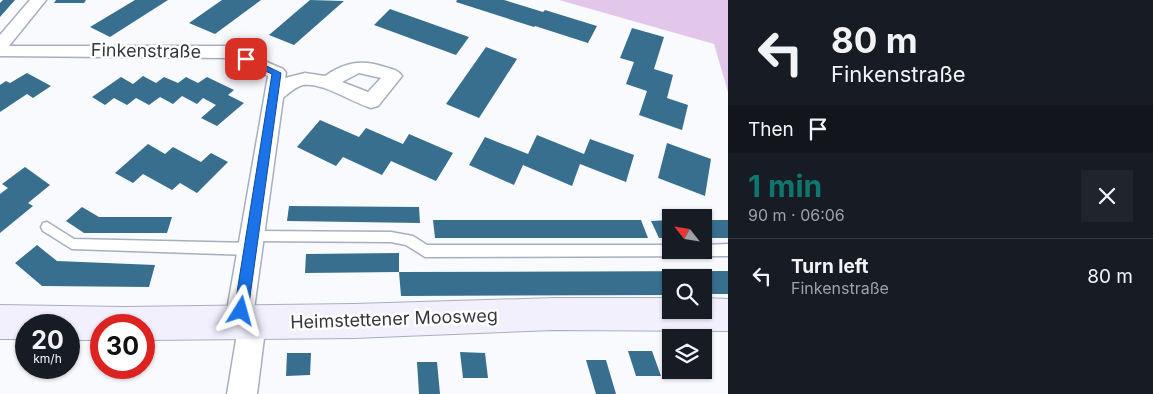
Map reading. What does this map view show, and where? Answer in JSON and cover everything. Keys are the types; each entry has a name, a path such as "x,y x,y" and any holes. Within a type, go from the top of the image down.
{"street":[{"path":"0,46 38,0"},
{"name":"Finkenstraße","path":"0,51 230,52 277,73 251,242 242,394"},
{"path":"274,94 289,83 306,77 328,83"},
{"name":"Heimstettener Moosweg","path":"0,322 124,324 354,322 402,318 545,315 728,315"}],"lane":[{"path":"47,227 72,244 251,242 391,237 409,240 425,251 728,250"}],"shaded area":[{"path":"559,0 728,0 728,92 714,44"}],"building":[{"path":"3,0 15,0 0,17 0,3"},
{"path":"56,0 86,0 84,3 54,3"},
{"path":"135,0 168,0 110,37 90,27"},
{"path":"222,0 261,0 215,34 189,23"},
{"path":"310,0 344,1 294,45 269,35"},
{"path":"457,0 504,0 597,26 588,43 456,2"},
{"path":"390,9 469,37 456,55 374,25"},
{"path":"632,28 664,37 654,69 673,75 667,98 688,105 682,130 639,115 647,91 626,84 634,62 620,58"},
{"path":"486,47 517,59 479,118 446,104"},
{"path":"27,73 51,86 33,98 27,94 0,112 0,85 6,81 10,83"},
{"path":"143,76 156,83 164,77 178,83 186,77 198,83 207,77 234,90 228,95 244,103 217,126 201,118 216,105 203,98 197,104 182,96 173,104 160,97 149,105 136,98 127,105 114,98 105,105 92,97 121,77 133,84"},
{"path":"320,120 359,137 366,128 403,144 409,134 453,153 436,181 391,161 382,175 343,157 336,166 297,147"},
{"path":"537,135 584,154 590,139 634,155 626,182 580,164 572,186 523,165 514,185 469,165 485,137 528,154"},
{"path":"667,143 711,159 705,196 658,178"},
{"path":"148,144 165,154 173,147 201,162 211,153 228,162 197,193 180,183 172,190 143,174 133,183 115,173"},
{"path":"25,167 50,185 28,203 33,206 0,233 0,194 8,188 2,184"},
{"path":"289,206 419,207 420,223 287,221"},
{"path":"82,207 99,217 172,217 167,233 84,233 66,221"},
{"path":"433,220 641,220 648,238 435,238"},
{"path":"662,220 662,238 659,238 651,221"},
{"path":"712,220 728,220 728,238 712,238"},
{"path":"37,245 57,261 155,265 149,287 42,286 15,263"},
{"path":"399,253 399,272 305,273 306,254"},
{"path":"662,271 662,295 401,296 399,272"},
{"path":"712,271 728,271 728,294 712,294"},
{"path":"628,351 652,351 661,376 636,376"},
{"path":"460,352 485,353 488,378 463,378"},
{"path":"287,353 311,353 310,375 286,376"},
{"path":"586,360 606,360 616,394 596,394"},
{"path":"417,362 437,362 440,394 419,394"}],"route":[{"path":"241,311 277,73 246,59"}]}
